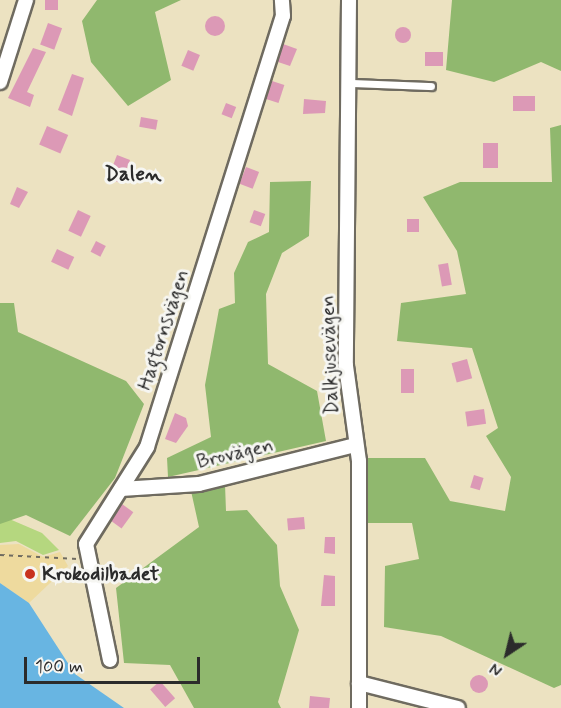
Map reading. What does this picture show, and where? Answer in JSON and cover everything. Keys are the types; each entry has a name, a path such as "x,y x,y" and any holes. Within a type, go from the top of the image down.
{"street":[{"path":"0,82 27,0"},
{"name":"Hagtornsvägen","path":"87,558 94,526 121,489 147,447 284,16 282,0"},
{"name":"Dalkjusevägen","path":"349,0 346,366 356,445 358,708"},
{"name":"Brovägen","path":"121,489 199,484 356,445"},
{"path":"87,558 96,574 110,660"},
{"path":"359,683 458,708"}],"lane":[{"path":"349,83 431,86"}],"path":[{"path":"0,555 87,558"}],"green space":[{"path":"97,0 181,0 155,12 171,80 128,106 91,62 82,21"},
{"path":"452,0 561,0 561,71 541,62 494,82 446,70"},
{"path":"561,125 561,685 554,688 441,636 384,627 385,566 419,559 412,523 368,523 365,458 425,458 450,501 505,511 511,477 486,436 498,428 472,348 397,341 401,303 466,294 457,251 423,197 460,182 552,182 550,128"},
{"path":"311,181 309,236 282,253 266,294 268,364 317,391 326,441 168,477 167,458 211,437 205,385 219,309 235,303 234,273 248,242 269,232 270,182"},
{"path":"0,303 14,303 18,332 126,381 144,404 115,478 70,536 26,515 0,524"},
{"path":"225,484 226,511 247,510 277,545 280,586 299,630 278,702 281,708 194,708 170,665 124,663 116,588 199,527 191,491"},
{"path":"0,515 42,533 59,550 43,555 16,541 0,543"}],"sand":[{"name":"Krokodilbadet","path":"19,544 43,557 60,552 68,566 29,603 0,583 0,545"}],"water":[{"path":"0,583 29,603 75,674 124,708 0,708"}],"building":[{"path":"45,0 58,0 58,10 45,10"},
{"path":"215,16 222,19 225,26 222,33 215,36 208,33 205,26 208,19"},
{"path":"48,23 62,28 54,50 40,45"},
{"path":"403,27 409,29 411,35 409,41 403,43 397,41 395,35 397,29"},
{"path":"283,44 297,49 290,66 278,62"},
{"path":"33,48 46,52 27,92 34,95 30,107 8,98"},
{"path":"188,50 200,55 193,71 181,66"},
{"path":"425,52 443,52 443,66 425,66"},
{"path":"72,74 84,78 72,116 58,110"},
{"path":"272,81 284,85 278,103 266,99"},
{"path":"513,96 535,96 535,111 513,111"},
{"path":"304,99 326,101 325,113 303,114"},
{"path":"226,103 236,107 232,118 222,114"},
{"path":"141,117 158,120 156,130 139,127"},
{"path":"47,126 68,135 60,153 39,144"},
{"path":"483,143 498,143 498,168 483,168"},
{"path":"117,155 130,160 121,183 108,178"},
{"path":"246,167 259,172 253,189 240,184"},
{"path":"17,187 28,192 19,208 10,204"},
{"path":"78,210 91,216 81,237 68,231"},
{"path":"254,210 265,214 261,226 250,222"},
{"path":"407,219 419,219 419,232 407,232"},
{"path":"96,241 106,246 100,257 91,252"},
{"path":"57,249 74,257 68,270 51,262"},
{"path":"448,263 452,285 442,286 438,265"},
{"path":"467,359 472,378 457,382 452,363"},
{"path":"401,369 414,369 414,393 401,393"},
{"path":"484,409 486,424 467,426 465,412"},
{"path":"175,413 186,418 188,426 176,443 165,439"},
{"path":"474,475 484,478 480,490 470,487"},
{"path":"122,504 133,512 122,528 110,520"},
{"path":"304,517 305,529 288,530 287,518"},
{"path":"325,537 335,537 335,554 324,553"},
{"path":"324,575 335,576 335,606 321,606"},
{"path":"479,675 485,678 488,684 485,690 479,693 473,690 470,684 473,678"},
{"path":"160,681 175,698 165,707 150,690"},
{"path":"310,696 330,698 329,708 309,708"}],"place":[{"name":"Krokodilbadet","path":"30,574"}],"district":[{"name":"Dalen","path":"133,174"}]}
